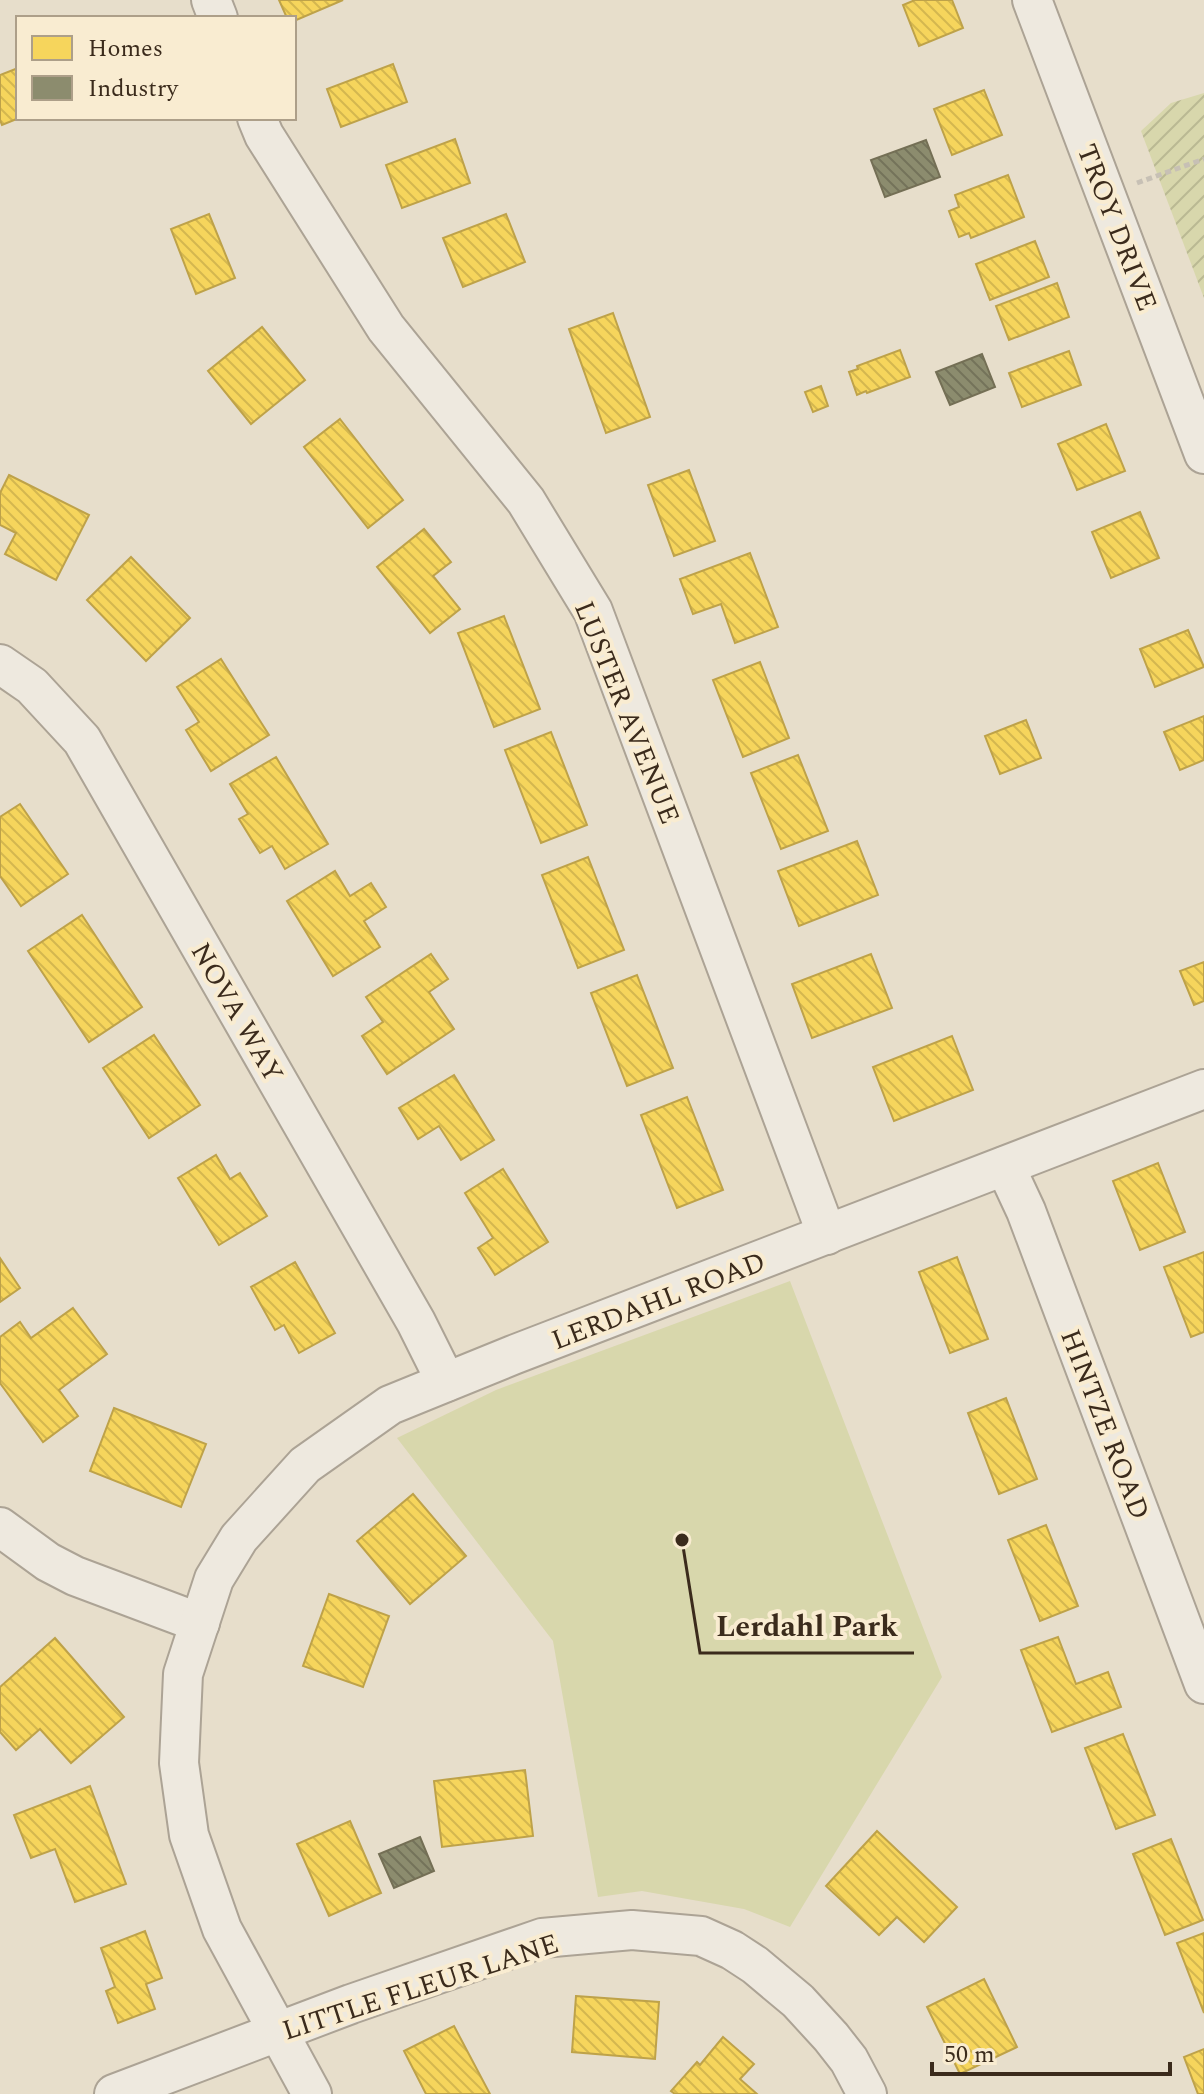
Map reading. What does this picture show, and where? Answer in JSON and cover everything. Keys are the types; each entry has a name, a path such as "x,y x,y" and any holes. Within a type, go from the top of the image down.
{"street":[{"name":"TROY DRIVE","path":"1032,0 1204,454"},
{"name":"LUSTER AVENUE","path":"258,120 264,135 386,328 526,501 593,611 827,1235"},
{"name":"NOVA WAY","path":"0,664 32,686 82,740 416,1322 446,1382"},
{"name":"LERDAHL ROAD","path":"312,2094 222,1929 189,1835 179,1763 183,1674 214,1579 239,1538 305,1465 390,1405 1204,1089"},
{"name":"HINTZE ROAD","path":"1005,1166 1026,1211 1204,1684"},
{"path":"0,1527 48,1562 75,1576 200,1623"},
{"name":"LITTLE FLEUR LANE","path":"114,2094 351,2004 542,1938 632,1930 701,1936 755,1965 798,2001 831,2037 849,2060 867,2094"}],"path":[{"path":"1105,194 1204,159"}],"green space":[{"path":"1204,93 1204,298 1141,131 1171,103"},
{"path":"790,1281 942,1677 790,1927 744,1909 642,1891 598,1897 553,1641 397,1438 496,1390"}],"building: Homes":[{"path":"279,0 343,0 296,20 296,16 286,16"},
{"path":"915,0 952,0 963,28 919,46 903,5"},
{"path":"393,64 407,102 341,127 327,89"},
{"path":"16,69 16,119 2,125 0,120 0,75"},
{"path":"984,90 1002,135 952,155 934,109"},
{"path":"455,139 470,183 402,208 386,165"},
{"path":"1008,175 1024,217 971,238 969,233 959,237 949,211 959,207 955,195"},
{"path":"209,214 235,278 196,294 171,229"},
{"path":"506,214 525,262 463,287 443,238"},
{"path":"1035,241 1049,277 990,300 976,264"},
{"path":"1057,283 1069,317 1009,340 996,306"},
{"path":"613,313 650,417 606,433 569,329"},
{"path":"262,327 305,380 251,424 208,371"},
{"path":"900,350 910,377 857,395 849,372"},
{"path":"1069,351 1081,385 1022,407 1009,373"},
{"path":"821,386 828,406 813,412 805,392"},
{"path":"340,419 403,500 368,528 304,447"},
{"path":"1106,424 1125,471 1077,490 1058,444"},
{"path":"689,470 715,541 674,556 648,485"},
{"path":"9,475 89,515 56,580 5,554 16,533 0,525 0,493"},
{"path":"1140,512 1159,558 1111,578 1092,532"},
{"path":"424,529 451,562 433,576 460,609 430,633 377,567"},
{"path":"750,553 778,627 735,643 721,604 693,614 680,579"},
{"path":"131,557 190,618 146,661 87,600"},
{"path":"504,616 540,709 494,727 458,633"},
{"path":"1188,630 1204,667 1155,687 1140,649"},
{"path":"221,659 269,735 211,771 186,730 199,722 177,687"},
{"path":"760,662 789,738 743,757 713,680"},
{"path":"1204,716 1204,760 1180,770 1164,732"},
{"path":"1026,720 1041,758 1000,774 985,736"},
{"path":"551,732 587,825 541,843 505,750"},
{"path":"798,755 828,831 781,849 751,773"},
{"path":"276,757 328,844 285,869 272,846 260,853 239,819 248,814 230,784"},
{"path":"20,804 68,874 21,906 0,876 0,817"},
{"path":"857,841 878,895 799,926 778,871"},
{"path":"588,857 624,950 578,968 542,875"},
{"path":"335,871 350,896 371,883 386,907 364,921 380,947 333,976 287,901"},
{"path":"82,915 142,1007 89,1042 28,951"},
{"path":"431,954 448,979 429,992 454,1029 387,1074 362,1036 383,1022 366,997"},
{"path":"871,954 892,1008 812,1038 792,984"},
{"path":"1204,962 1204,1001 1194,1005 1180,971"},
{"path":"637,975 673,1068 627,1086 591,993"},
{"path":"154,1035 200,1105 149,1138 103,1068"},
{"path":"952,1036 973,1090 894,1121 873,1067"},
{"path":"454,1075 494,1140 461,1160 439,1126 418,1139 399,1108"},
{"path":"687,1097 723,1190 677,1208 641,1115"},
{"path":"216,1155 230,1179 240,1173 267,1216 219,1245 178,1178"},
{"path":"1158,1163 1185,1232 1140,1250 1113,1181"},
{"path":"503,1169 548,1242 495,1275 478,1248 493,1238 465,1193"},
{"path":"1204,1252 1204,1332 1191,1337 1164,1267"},
{"path":"957,1257 988,1339 950,1353 919,1272"},
{"path":"0,1258 20,1288 0,1302"},
{"path":"295,1262 335,1333 299,1353 284,1325 275,1330 251,1287"},
{"path":"73,1308 107,1354 59,1390 78,1416 43,1442 0,1383 0,1337 20,1322 31,1338"},
{"path":"1006,1398 1037,1479 999,1494 968,1413"},
{"path":"114,1408 206,1444 181,1507 90,1471"},
{"path":"413,1494 466,1556 410,1604 357,1541"},
{"path":"1046,1525 1078,1606 1040,1621 1008,1540"},
{"path":"329,1594 389,1616 363,1687 303,1666"},
{"path":"1058,1637 1076,1684 1108,1672 1121,1707 1052,1732 1021,1650"},
{"path":"55,1638 124,1717 71,1763 40,1729 16,1750 0,1732 0,1687"},
{"path":"1123,1734 1155,1815 1116,1829 1085,1748"},
{"path":"525,1770 533,1836 442,1847 434,1781"},
{"path":"90,1786 126,1884 75,1902 55,1849 31,1858 14,1815"},
{"path":"350,1821 381,1893 329,1916 297,1844"},
{"path":"877,1831 957,1907 924,1942 897,1917 879,1935 826,1886"},
{"path":"1171,1839 1203,1920 1165,1935 1133,1854"},
{"path":"145,1931 162,1978 146,1984 155,2009 118,2023 106,1991 115,1987 101,1948"},
{"path":"1204,1933 1204,2013 1177,1943"},
{"path":"984,1979 1017,2047 960,2074 927,2007"},
{"path":"576,1996 659,2002 655,2059 572,2052"},
{"path":"454,2026 490,2094 426,2094 404,2051"},
{"path":"723,2037 754,2064 740,2079 757,2094 675,2094 671,2091 697,2062 700,2065"},
{"path":"1204,2049 1204,2094 1198,2094 1184,2057"}],"building: Industry":[{"path":"926,140 940,177 885,197 871,160"},
{"path":"982,354 995,387 950,405 936,372"},
{"path":"420,1837 434,1871 394,1888 379,1854"}],"place":[{"name":"Lerdahl Park","path":"682,1540"}]}
